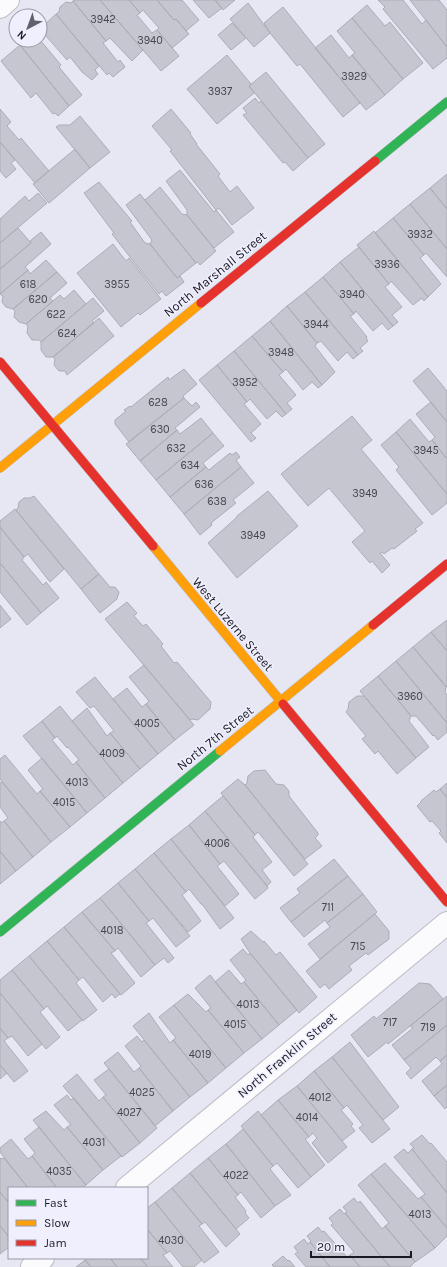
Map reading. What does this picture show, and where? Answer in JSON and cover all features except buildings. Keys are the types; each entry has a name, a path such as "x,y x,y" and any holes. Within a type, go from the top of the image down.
{"street":[{"path":"0,7 8,0"},
{"name":"North Marshall Street","path":"0,468 447,102"},
{"name":"West Luzerne Street","path":"0,362 447,902"},
{"name":"North 7th Street","path":"0,932 447,564"},
{"name":"North Franklin Street","path":"128,1187 447,923"},
{"path":"32,1267 42,1259"}],"traffic: fast":[{"path":"375,161 447,102"},
{"path":"0,932 220,751"}],"traffic: slow":[{"path":"0,468 201,303"},
{"path":"153,546 283,704"},
{"path":"220,751 373,625"}],"traffic: jam":[{"path":"201,303 375,161"},
{"path":"0,362 153,546"},
{"path":"373,625 447,564"},
{"path":"283,704 447,902"}]}
